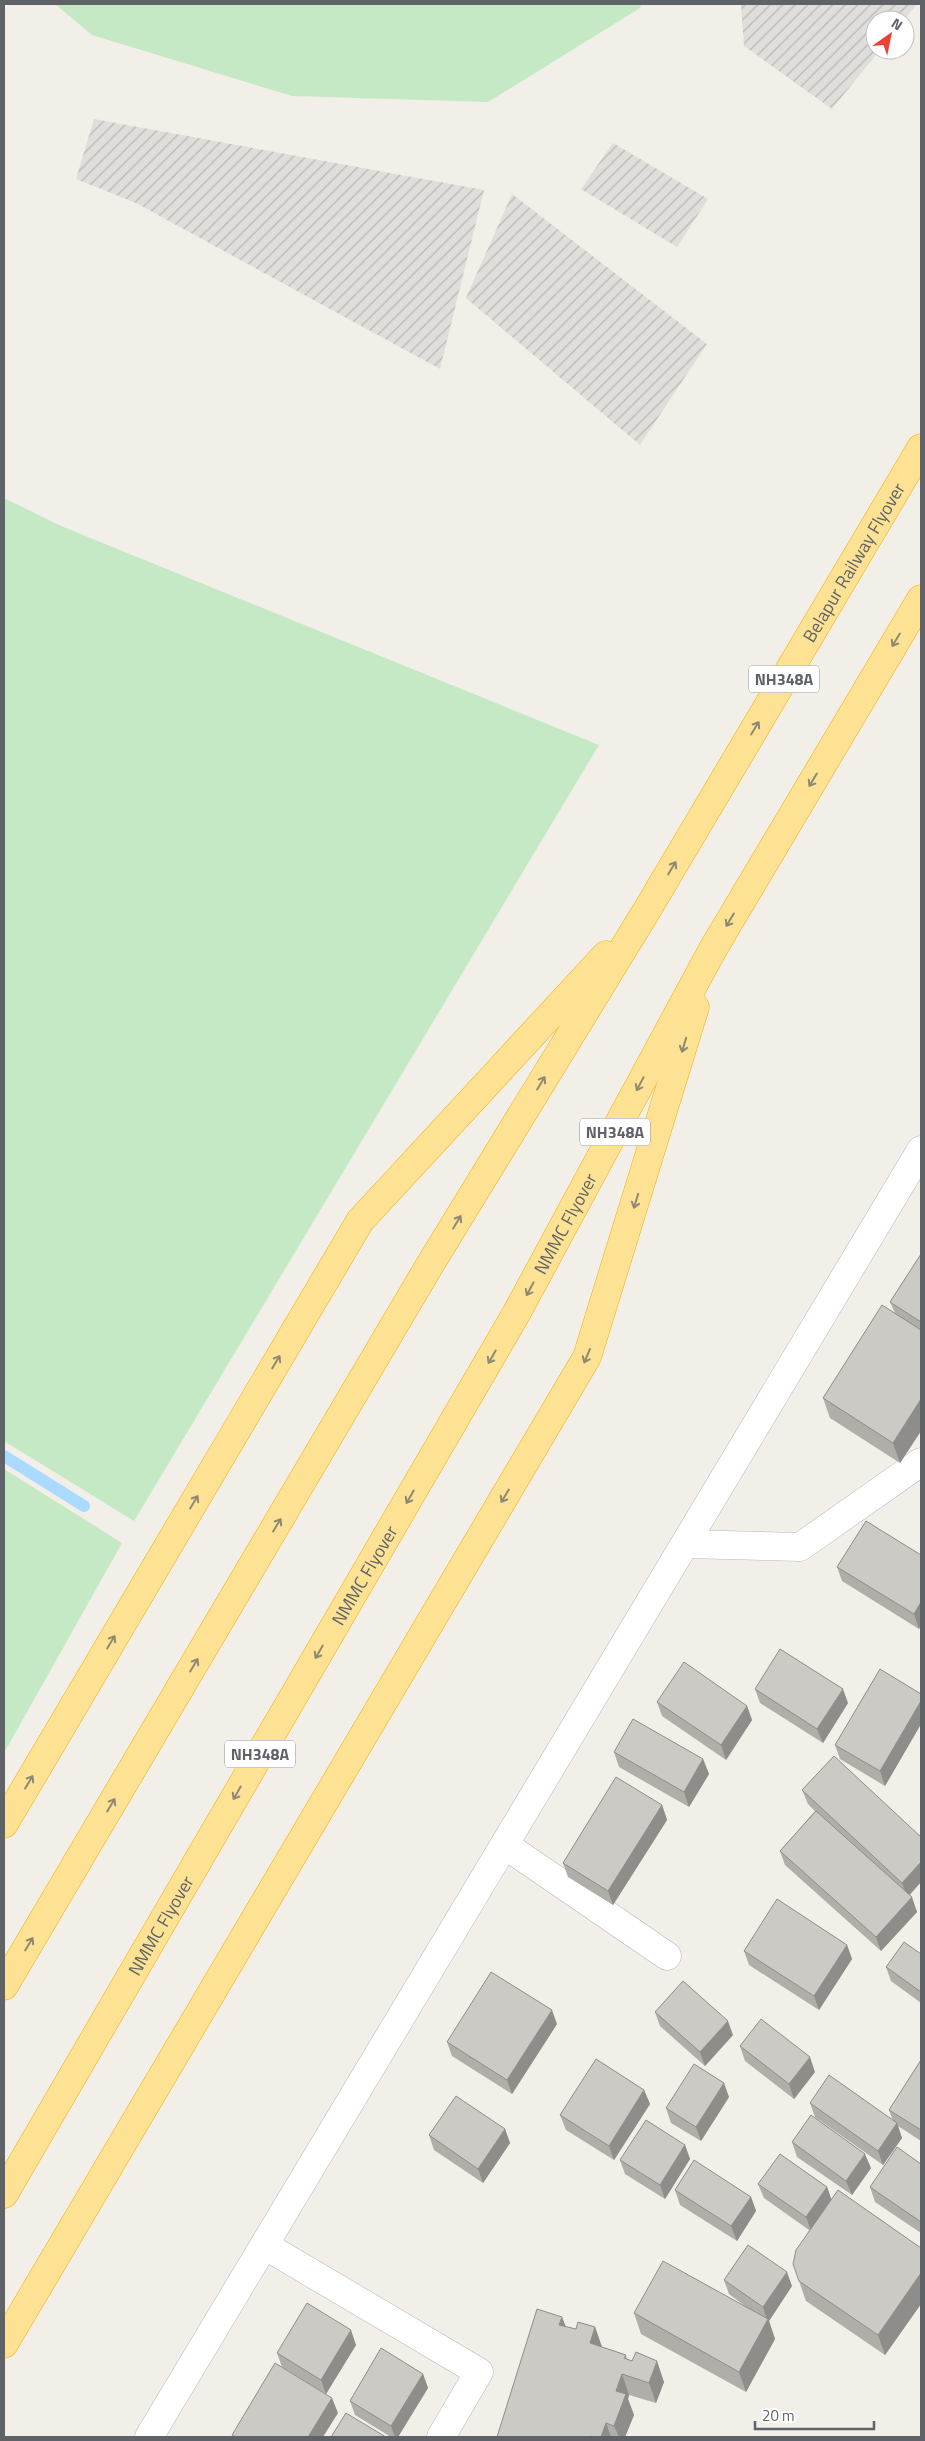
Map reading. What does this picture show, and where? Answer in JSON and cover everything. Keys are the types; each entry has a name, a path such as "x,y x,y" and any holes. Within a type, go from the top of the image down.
{"highway":[{"name":"Belapur Railway Flyover","path":"647,910 921,448"},
{"name":"NH348A","path":"713,949 921,598"},
{"path":"4,1824 360,1221 647,910"},
{"name":"NH348A","path":"4,1986 431,1263 647,910"},
{"path":"4,2344 587,1357 713,949"},
{"name":"NMMC Flyover","path":"4,2194 516,1314 713,949"}],"street":[{"path":"149,2437 921,1150"},
{"path":"685,1544 800,1547 921,1462"},
{"path":"505,1845 667,1956"},
{"path":"264,2245 480,2372 441,2437"}],"shaded area":[{"path":"741,4 917,4 912,10 865,10 865,60 872,60 832,109 744,46"},
{"path":"94,119 484,190 440,369 136,203 76,179"},
{"path":"613,143 708,199 677,247 581,189"},
{"path":"512,194 707,344 640,445 466,298"}],"green space":[{"path":"55,4 641,4 640,8 488,102 292,96 92,35"},
{"path":"4,498 61,526 599,745 134,1521 4,1441"},
{"path":"4,1469 122,1543 4,1753"}],"building":[{"path":"921,1254 921,1322 890,1302"},
{"path":"882,1305 921,1330 921,1399 893,1443 823,1398"},
{"path":"866,1521 921,1555 921,1602 914,1614 837,1567"},
{"path":"780,1649 843,1689 817,1729 755,1689"},
{"path":"684,1662 747,1706 721,1745 657,1702"},
{"path":"880,1669 921,1694 921,1701 880,1771 835,1745"},
{"path":"633,1719 703,1759 684,1792 614,1752"},
{"path":"834,1756 921,1837 921,1862 902,1883 802,1790"},
{"path":"616,1777 662,1805 608,1891 563,1863"},
{"path":"816,1811 912,1897 876,1937 780,1851"},
{"path":"777,1899 847,1945 814,1996 744,1951"},
{"path":"904,1942 921,1954 921,1992 886,1967"},
{"path":"491,1972 552,2010 507,2080 447,2042"},
{"path":"683,1981 728,2021 700,2052 655,2012"},
{"path":"761,2019 810,2057 789,2084 740,2046"},
{"path":"596,2059 644,2090 609,2146 560,2115"},
{"path":"921,2060 921,2130 889,2110"},
{"path":"694,2064 724,2083 696,2127 666,2108"},
{"path":"829,2075 897,2123 878,2151 810,2103"},
{"path":"456,2096 505,2129 478,2169 429,2135"},
{"path":"811,2115 865,2154 846,2181 792,2142"},
{"path":"646,2120 685,2145 660,2185 620,2160"},
{"path":"897,2147 921,2164 921,2222 870,2187"},
{"path":"780,2154 827,2187 806,2217 758,2184"},
{"path":"694,2160 751,2197 731,2226 675,2190"},
{"path":"838,2190 921,2248 921,2273 878,2335 799,2281 793,2264 796,2250"},
{"path":"748,2245 787,2272 763,2307 724,2280"},
{"path":"663,2261 768,2319 739,2372 634,2313"},
{"path":"307,2303 351,2330 321,2380 277,2353"},
{"path":"537,2309 562,2317 559,2325 576,2329 578,2322 595,2327 590,2343 626,2355 624,2358 632,2361 636,2352 657,2361 649,2383 622,2374 616,2391 626,2394 614,2426 606,2423 601,2437 497,2437"},
{"path":"381,2348 423,2374 391,2426 350,2401"},
{"path":"275,2363 332,2398 308,2437 236,2437 232,2435"},
{"path":"346,2413 386,2437 331,2437"}],"waterway":[{"path":"4,1456 84,1506"}]}
